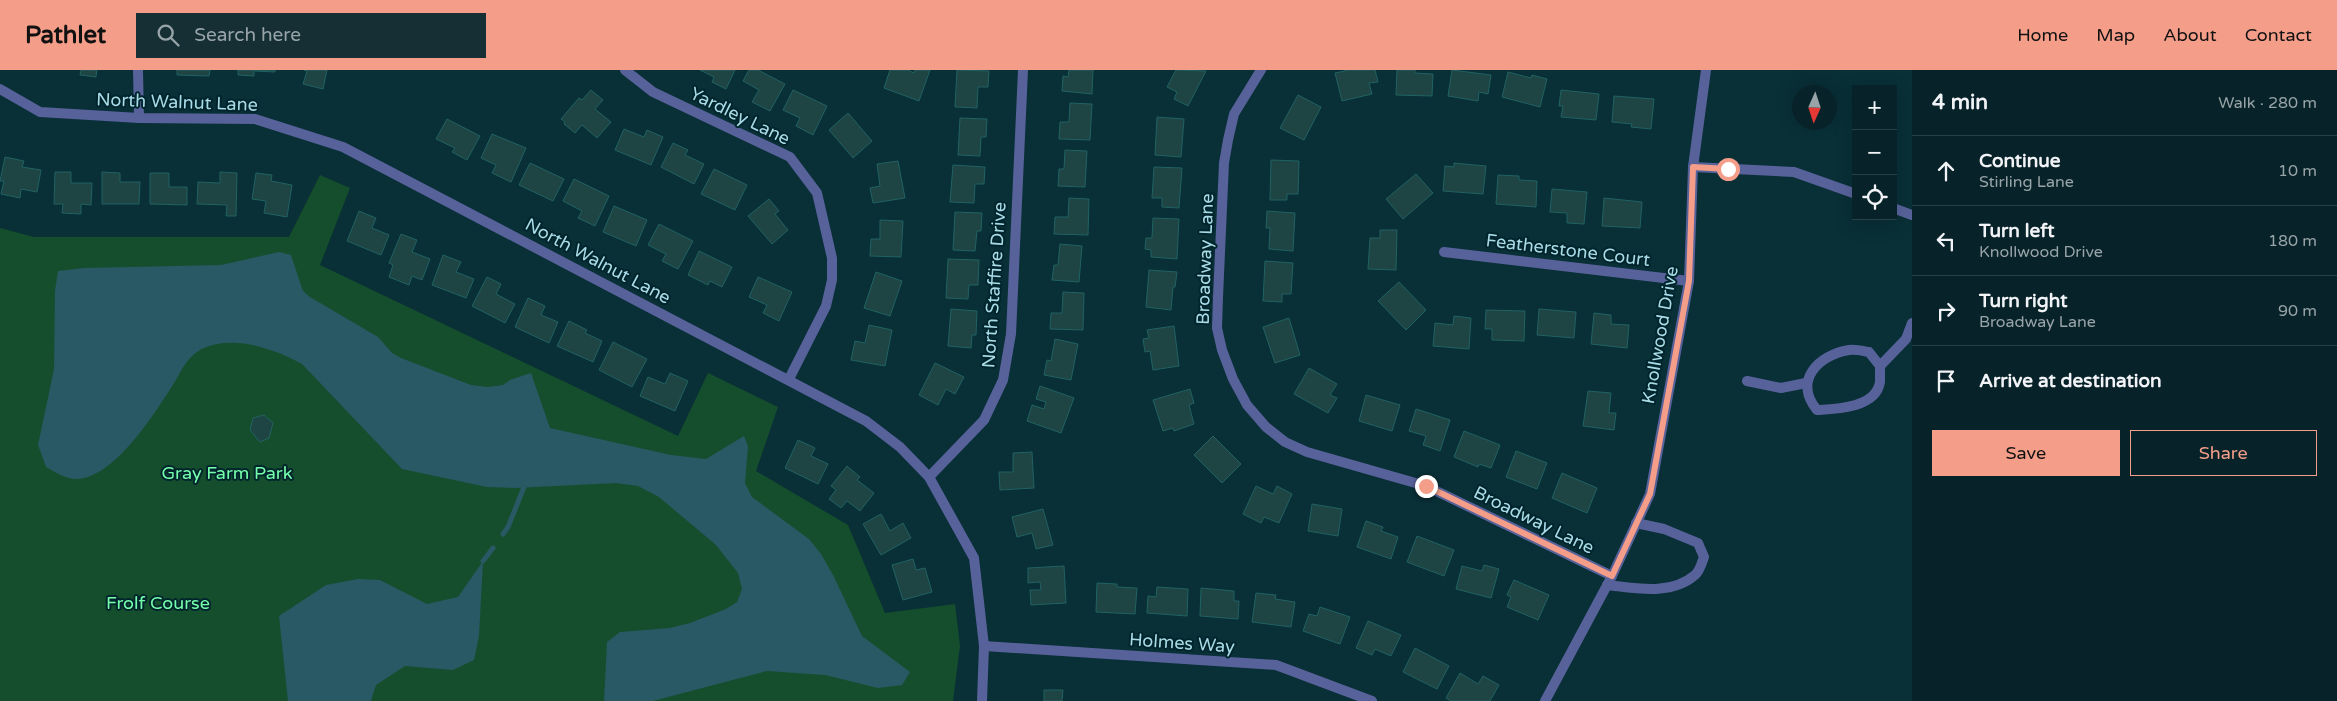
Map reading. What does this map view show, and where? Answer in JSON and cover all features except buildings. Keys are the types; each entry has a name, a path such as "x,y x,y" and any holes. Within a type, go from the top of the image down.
{"street":[{"path":"138,70 139,118"},
{"name":"Yardley Lane","path":"625,70 653,92 790,157 817,193 832,258 832,280 826,306 789,380"},
{"name":"North Staffire Drive","path":"929,477 984,420 1003,380 1011,334 1023,70"},
{"name":"Broadway Lane","path":"1261,70 1234,114 1224,163 1217,328 1232,379 1247,405 1266,427 1285,442 1307,452 1426,486 1609,580 1640,589 1663,589 1697,574 1704,557 1698,543 1664,529 1636,523"},
{"name":"Knollwood Drive","path":"1545,701 1609,580 1650,494 1689,281 1693,167 1706,70"},
{"name":"North Walnut Lane","path":"0,90 40,112 139,118 255,119 343,147 866,421 900,447 929,477 974,558 984,646 982,701"},
{"path":"1693,167 1794,172 1852,193"},
{"path":"1897,209 1912,215"},
{"name":"Featherstone Court","path":"1444,252 1689,281"},
{"path":"1880,366 1906,339 1912,323"},
{"path":"1851,350 1869,352 1880,366 1880,384 1872,397 1852,406 1817,410 1809,401 1806,383 1811,372 1819,364 1834,355 1851,350"},
{"path":"1747,381 1781,388 1806,383"},
{"name":"Holmes Way","path":"984,646 1276,665 1372,701"}],"green space":[{"name":"Gray Farm Park","path":"320,175 350,188 320,265 678,436 708,373 778,407 756,471 848,525 885,613 955,604 960,646 953,701 0,701 0,228 34,237 289,237"}],"water":[{"path":"279,252 291,255 303,291 378,337 392,353 401,358 471,385 488,387 503,385 510,380 531,373 550,428 671,455 706,459 744,436 748,446 745,483 752,497 809,539 821,554 862,636 910,672 902,685 878,688 825,675 767,671 653,701 604,701 607,642 620,632 670,628 690,623 726,609 737,602 742,589 738,573 716,545 659,497 638,486 616,483 515,488 487,487 402,469 302,364 267,349 242,343 229,343 216,344 198,351 184,365 175,382 143,429 119,457 105,468 92,475 74,479 46,467 38,445 54,369 55,291 58,271 84,268 221,265"},
{"path":"483,561 479,636 474,660 453,670 405,666 376,685 371,701 288,701 279,616 326,585 358,579 380,580 427,604 458,597"}],"waterway":[{"path":"503,534 508,527 524,487"},
{"path":"483,561 493,548"}],"route":[{"path":"1426,486 1612,576 1650,494 1689,281 1693,167 1728,169"}],"park label":[{"name":"Frolf Course","path":"158,603"}]}
